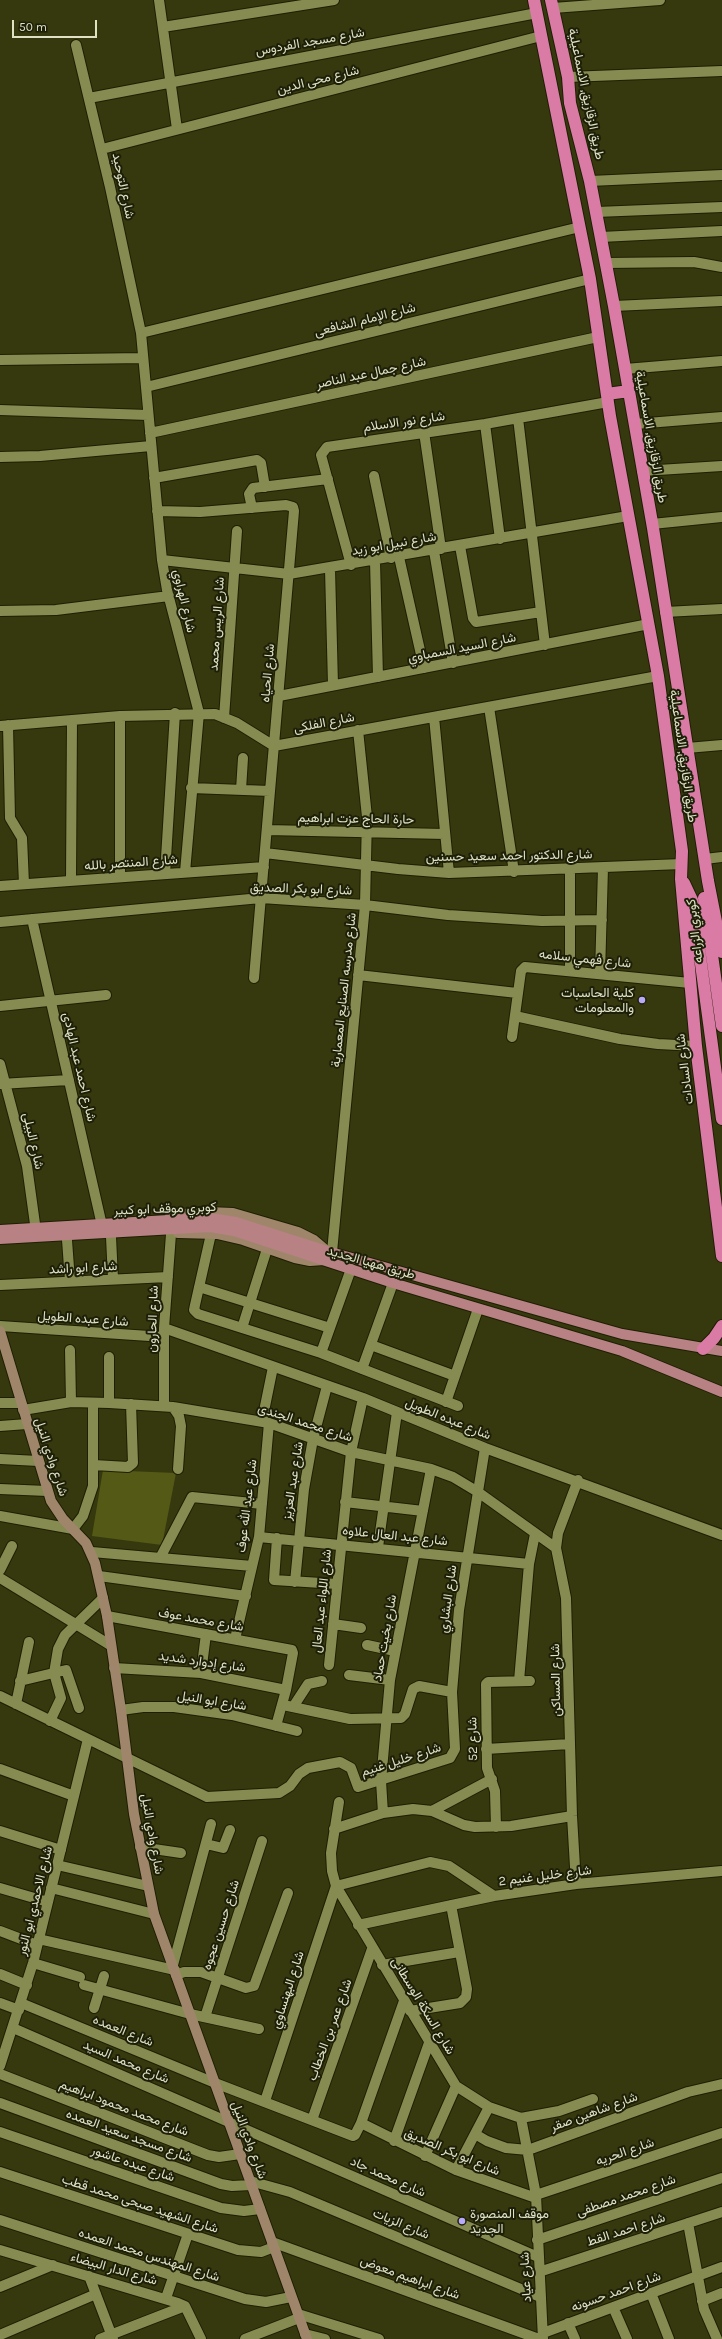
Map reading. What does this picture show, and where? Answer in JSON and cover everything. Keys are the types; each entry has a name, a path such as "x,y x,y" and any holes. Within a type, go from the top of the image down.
{"highway":[{"name":"طريق الزقازيق, الاسماعيلية","path":"534,0 590,280 607,398 658,676 682,851 681,879"},
{"name":"طريق الزقازيق, الاسماعيلية","path":"552,4 568,77 570,104 590,180 622,350 652,524 708,881"},
{"path":"600,351 622,350"},
{"path":"607,398 629,391"},
{"name":"كوبري الزراعه","path":"681,879 687,889 693,906 722,1119"},
{"name":"شارع السادات","path":"681,879 696,1046 722,1256"},
{"path":"708,881 722,952"},
{"name":"كوبري الزراعه","path":"708,881 704,898 722,1026"},
{"path":"702,1349 714,1338 722,1326"}],"main road":[{"name":"كوبري موقف ابو كبير","path":"0,1230 210,1218 236,1222 277,1239"},
{"name":"كوبري موقف ابو كبير","path":"0,1239 210,1227 234,1230 277,1239 328,1254"},
{"name":"طريق ههيا الجديد","path":"328,1254 351,1269 478,1309 622,1351 722,1392"},
{"name":"طريق ههيا الجديد","path":"328,1254 622,1334 702,1349 722,1351"}],"street":[{"path":"159,0 177,129"},
{"path":"163,27 334,0"},
{"path":"552,4 660,0"},
{"name":"شارع مسجد الفردوس","path":"89,98 171,81 537,13"},
{"name":"شارع محى الدين","path":"102,149 541,36"},
{"name":"شارع التوحيد","path":"76,45 102,149 141,333"},
{"path":"568,77 722,71"},
{"path":"590,180 722,175"},
{"path":"596,212 722,206"},
{"path":"141,333 580,227"},
{"path":"601,237 722,231"},
{"path":"606,263 694,262 722,267"},
{"name":"شارع الإمام الشافعى","path":"146,386 590,280"},
{"path":"614,306 722,301"},
{"name":"شارع الهراوي","path":"141,333 162,560 169,596 199,713 184,872"},
{"name":"شارع جمال عبد الناصر","path":"150,434 598,337"},
{"path":"0,360 143,358"},
{"path":"625,369 722,362"},
{"name":"شارع نور الاسلام","path":"351,565 321,455 326,447 485,424 607,398"},
{"path":"0,410 148,414"},
{"path":"635,424 722,417"},
{"path":"518,418 545,645"},
{"path":"485,424 500,539"},
{"path":"424,432 437,550 453,663"},
{"path":"0,457 40,456 151,446"},
{"path":"154,478 257,460 261,463 265,487"},
{"path":"642,471 722,466"},
{"path":"374,476 424,668"},
{"path":"252,508 249,494 251,490 328,479"},
{"name":"شارع الحياه","path":"157,511 200,512 286,505 294,509 254,978"},
{"name":"شارع نبيل ابو زيد","path":"162,560 289,574 330,569 628,516"},
{"path":"652,524 722,518"},
{"name":"شارع الريس محمد","path":"224,718 237,531"},
{"path":"460,546 473,618 476,622 541,612"},
{"path":"375,561 378,677"},
{"path":"330,569 333,686"},
{"path":"0,611 56,610 169,596"},
{"path":"665,612 722,609"},
{"name":"شارع السيد السمباوي","path":"279,696 649,624"},
{"name":"شارع الفلكى","path":"274,746 658,676"},
{"path":"489,707 514,872"},
{"path":"24,884 22,838 10,818 4,725 175,713 215,714 274,746"},
{"path":"164,874 175,713"},
{"path":"120,716 120,877"},
{"path":"434,717 449,872"},
{"path":"71,880 72,720"},
{"name":"شارع مدرسه الصنايع المعمارية","path":"328,1254 365,905 368,833 358,730"},
{"path":"687,748 722,745"},
{"path":"241,790 242,758"},
{"path":"191,788 270,792"},
{"name":"حارة الحاج عزت ابراهيم","path":"267,830 445,834"},
{"name":"شارع الدكتور احمد سعيد حسنين","path":"265,853 367,865 449,872 514,872 682,864"},
{"path":"705,859 722,857"},
{"name":"شارع المنتصر بالله","path":"0,886 264,867"},
{"path":"600,974 604,868"},
{"path":"570,869 570,970"},
{"name":"شارع ابو بكر الصديق","path":"0,922 261,898 365,905 448,915 542,921 602,920"},
{"name":"شارع احمد عبد الهادى","path":"32,919 102,1220"},
{"name":"شارع فهمي سلامه","path":"512,1037 517,993 521,972 525,967 570,970 690,983"},
{"path":"358,975 517,993"},
{"path":"0,1006 106,995"},
{"path":"515,1016 620,1038 658,1044 696,1046"},
{"name":"شارع البيلى","path":"0,1064 3,1084 27,1166 35,1224"},
{"path":"3,1084 69,1080"},
{"name":"طريق ههيا الجديد","path":"0,1226 208,1212 233,1213 298,1232 314,1240 328,1254 310,1261 231,1237 211,1234 171,1234 0,1243"},
{"name":"شارع الحارون","path":"169,1407 164,1333 171,1234"},
{"path":"211,1234 194,1310 198,1314 321,1353 458,1406"},
{"path":"111,1237 113,1279"},
{"path":"67,1240 70,1281"},
{"path":"242,1328 267,1248"},
{"path":"321,1353 351,1269"},
{"name":"شارع ابو راشد","path":"0,1285 168,1277"},
{"path":"362,1369 393,1283"},
{"path":"199,1287 330,1328"},
{"path":"446,1402 478,1309"},
{"name":"شارع عبده الطويل","path":"0,1326 164,1333 273,1367 363,1398 485,1448 578,1480 722,1535"},
{"name":"شارع وادي النيل","path":"0,1331 3,1349 22,1406 47,1491 56,1510 80,1535 92,1552 99,1576 107,1616 140,1847 154,1914 306,2336"},
{"path":"371,1345 455,1376"},
{"path":"70,1350 71,1402"},
{"path":"109,1357 109,1403"},
{"name":"شارع عبد الله عوف","path":"235,1639 259,1537 266,1422 273,1367"},
{"name":"شارع عبد العزيز","path":"295,1582 304,1489 313,1439 327,1386"},
{"name":"شارع اللواء عبد العال","path":"329,1665 340,1544 351,1452 363,1398"},
{"name":"شارع محمد الجندى","path":"0,1403 22,1406 71,1402 131,1404 169,1407 266,1422 351,1452 431,1469 453,1477 478,1492 556,1548"},
{"path":"0,1516 73,1529 89,1502 93,1486 93,1403"},
{"path":"94,1465 128,1467 133,1463 131,1404"},
{"path":"169,1407 179,1416 178,1469"},
{"path":"378,1547 397,1412"},
{"path":"0,1426 27,1424"},
{"name":"شارع البشاري","path":"453,1755 455,1749 452,1692 455,1647 467,1557 485,1448"},
{"path":"0,1459 38,1462"},
{"name":"شارع بخيت حماد","path":"382,1813 381,1781 390,1680 431,1469"},
{"name":"شارع المساكن","path":"576,1884 572,1816 566,1598 556,1548 558,1533 578,1480"},
{"path":"0,1489 47,1491"},
{"path":"160,1558 192,1497 262,1504"},
{"path":"345,1502 423,1511"},
{"path":"519,1681 529,1564 535,1534"},
{"name":"شارع عبد العال علاوه","path":"259,1537 378,1547 529,1564"},
{"path":"277,1538 273,1577 277,1581 337,1584"},
{"path":"12,1546 0,1578 110,1645"},
{"path":"92,1552 252,1566"},
{"path":"99,1576 246,1596"},
{"path":"50,1721 61,1698 54,1673 58,1649 65,1635 103,1598"},
{"name":"شارع محمد عوف","path":"107,1616 292,1650 293,1653 286,1690"},
{"path":"333,1624 361,1628"},
{"path":"201,1673 206,1634"},
{"path":"16,1704 29,1642"},
{"path":"367,1645 395,1651"},
{"name":"شارع إدوارد شديد","path":"114,1668 201,1673 286,1690"},
{"path":"20,1681 66,1670 79,1708"},
{"path":"349,1676 390,1680"},
{"path":"293,1707 308,1684 322,1681"},
{"name":"شارع 52","path":"496,1827 495,1791 487,1768 486,1684 488,1682 530,1681"},
{"path":"283,1705 338,1718 386,1718 404,1716 410,1693 419,1686 452,1692"},
{"path":"276,1726 286,1690"},
{"path":"0,1696 127,1759"},
{"name":"شارع ابو النيل","path":"121,1710 143,1707 174,1707 232,1715 297,1731"},
{"name":"شارع الاحمدي ابو النور","path":"0,2066 2,2053 13,2028 33,1963 88,1740"},
{"path":"486,1749 570,1744"},
{"name":"شارع خليل غنيم","path":"127,1759 193,1792 214,1797 279,1793 290,1786 303,1771 335,1762 346,1764 350,1768 358,1787 447,1759 453,1755"},
{"path":"0,1769 74,1796"},
{"path":"432,1811 492,1779"},
{"name":"شارع السكة الوسطانى","path":"339,1802 331,1853 332,1871 336,1886 372,1949 456,2086 489,2107 521,2118 559,2111 593,2099"},
{"path":"334,1829 382,1813 413,1809 432,1811 469,1826 496,1827 572,1816"},
{"path":"175,1970 211,1824"},
{"path":"206,1844 223,1848 230,1830"},
{"path":"0,1831 61,1850"},
{"name":"شارع حسين عجوه","path":"205,2017 262,1842"},
{"path":"140,1847 181,1853"},
{"name":"شارع خليل غنيم 2","path":"336,1886 430,1862 449,1866 494,1896 576,1884 722,1871"},
{"path":"57,1865 148,1886"},
{"name":"شارع البهنساوي","path":"265,2101 336,1886"},
{"path":"0,1888 48,1902"},
{"path":"51,1888 154,1914"},
{"path":"0,1931 38,1942 175,1970 192,1971 246,1988 254,1986 288,1893"},
{"path":"358,1925 494,1896"},
{"path":"410,2011 463,2001 467,1993 451,1905"},
{"name":"شارع عمر بن الخطاب","path":"312,2120 372,1949"},
{"path":"382,1965 460,1952"},
{"path":"33,1963 100,1989 190,2014 259,2029"},
{"path":"0,1974 27,1985"},
{"path":"94,2008 104,1976"},
{"path":"215,2083 354,2136 361,2123 404,2000"},
{"name":"شارع العمده","path":"0,2003 20,2006 215,2083"},
{"name":"شارع محمد السيد","path":"13,2028 228,2120"},
{"path":"394,2141 429,2043"},
{"name":"شارع محمد محمود ابراهيم","path":"0,2074 208,2155 219,2157 240,2154"},
{"name":"شارع شاهين صقر","path":"475,2134 506,2148 528,2150 688,2092 722,2084"},
{"path":"425,2156 456,2086"},
{"name":"شارع مسجد سعيد العمده","path":"0,2103 221,2184 232,2186 250,2183"},
{"path":"456,2170 489,2107"},
{"name":"شارع عياد","path":"521,2118 536,2197 542,2337"},
{"name":"شارع محمد جاد","path":"228,2120 538,2257"},
{"name":"شارع ابو بكر الصديق","path":"361,2123 394,2141 456,2170 536,2197"},
{"name":"شارع عبده عاشور","path":"0,2132 221,2208 244,2211 260,2209"},
{"name":"شارع الحريه","path":"536,2197 722,2133"},
{"name":"شارع الشهيد صبحى محمد قطب","path":"0,2172 188,2234 249,2252 261,2252 273,2245"},
{"name":"شارع محمد مصطفى","path":"537,2240 722,2178"},
{"name":"شارع الزيات","path":"250,2183 290,2192 540,2297"},
{"name":"شارع احمد القط","path":"539,2272 722,2212"},
{"name":"شارع المهندس محمد العمده","path":"0,2220 256,2302 277,2301 292,2297"},
{"path":"688,2223 702,2300 717,2339"},
{"path":"166,2298 188,2234"},
{"name":"شارع ابراهيم معوض","path":"273,2245 542,2337"},
{"name":"شارع الدار البيضاء","path":"0,2250 166,2298 185,2306"},
{"path":"0,2288 53,2265"},
{"name":"شارع احمد حسونه","path":"542,2337 568,2323 722,2267"},
{"path":"89,2276 112,2337"},
{"path":"651,2293 669,2339"},
{"path":"702,2300 722,2293"},
{"path":"0,2335 96,2294"},
{"path":"100,2339 112,2337 185,2306 201,2339"},
{"path":"613,2307 627,2339"},
{"path":"245,2339 298,2316 379,2339"},
{"path":"568,2323 575,2339"},
{"path":"306,2336 325,2339"}],"green space":[{"path":"103,1470 176,1473 162,1545 92,1536"}],"place":[{"name":"كلية الحاسبات والمعلومات","path":"642,1000"},
{"name":"موقف المنصورة الجديد","path":"462,2221"}]}
